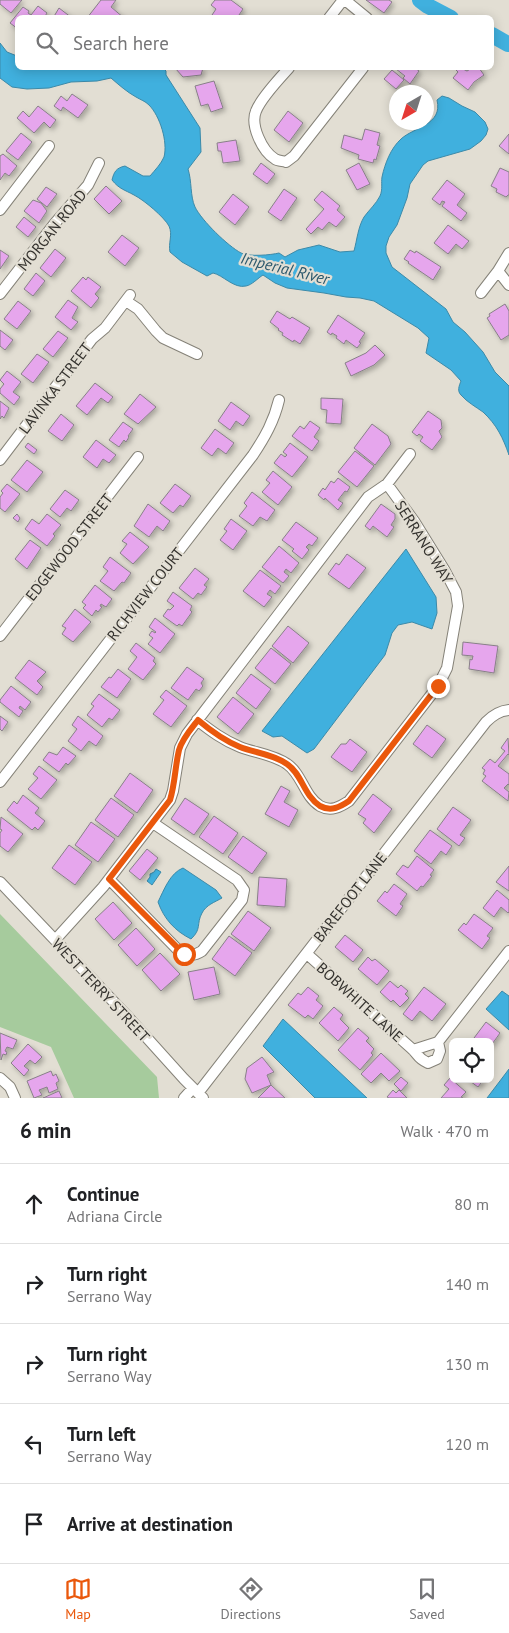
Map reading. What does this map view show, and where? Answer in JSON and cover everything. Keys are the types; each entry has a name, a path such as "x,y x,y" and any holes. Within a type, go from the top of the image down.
{"street":[{"path":"332,15 344,0 363,15"},
{"path":"287,70 256,110 254,120 260,142 266,151 276,160 286,162 294,156 362,70"},
{"path":"0,210 49,146"},
{"name":"MORGAN ROAD","path":"0,294 55,223 88,185 99,163"},
{"path":"481,293 509,253"},
{"path":"498,271 509,285"},
{"name":"LAVINKA STREET","path":"0,460 92,339 105,328 128,298 163,338 197,354"},
{"name":"RICHVIEW COURT","path":"0,782 253,455 275,417 279,400"},
{"name":"SERRANO WAY","path":"55,940 109,879 170,800 180,748 187,734 368,497 387,484 410,454"},
{"name":"EDGEWOOD STREET","path":"0,636 138,457"},
{"name":"SERRANO WAY","path":"198,720 220,738 288,764 295,771 314,801 321,806 330,809 338,808 349,801 438,686 446,668 458,606 456,592 445,571 414,521 387,484"},
{"name":"BAREFOOT LANE","path":"184,1098 198,1093 486,722 493,715 509,710"},
{"path":"109,879 184,954 197,954 202,951 242,900 244,890 237,880 153,823"},
{"name":"WEST TERRY STREET","path":"0,882 198,1093"},
{"path":"438,1042 509,951"},
{"name":"BOBWHITE LANE","path":"307,954 413,1050 419,1058 428,1063 437,1059 440,1051 438,1042 413,1050"},
{"path":"0,1078 10,1087 16,1098"}],"green space":[{"path":"0,914 157,1077 159,1098 74,1098 51,1047 0,1027"}],"water":[{"name":"Imperial River","path":"0,43 7,52 15,55 15,70 165,70 166,75 200,128 201,152 188,169 192,198 198,213 209,226 241,253 266,255 279,253 285,257 298,250 319,245 340,252 354,251 362,221 380,196 385,166 391,151 397,143 416,130 434,130 434,118 438,108 437,100 442,96 475,112 485,122 488,129 486,135 470,149 428,161 423,165 410,184 397,225 389,237 386,253 392,267 446,309 453,322 483,352 495,372 509,386 509,455 496,427 483,412 463,398 459,392 461,381 451,370 426,353 429,338 418,328 374,301 287,288 263,275 253,283 237,286 217,274 213,273 207,276 182,262 170,252 171,233 166,222 138,197 112,180 116,171 125,166 143,176 150,176 163,160 165,151 164,137 157,116 149,105 129,93 111,78 97,81 71,82 49,88 27,89 12,87 0,78"},
{"path":"406,549 436,597 437,613 432,629 412,622 398,625 392,633 385,655 314,749 307,753 282,736 273,737 262,731"},
{"path":"183,868 216,890 222,898 204,910 200,917 197,932 191,939 171,924 163,914 158,902 171,878 178,870"},
{"path":"156,869 161,872 152,885 147,881 150,874"},
{"path":"502,991 509,996 509,1030 486,1009"},
{"path":"283,1019 367,1098 315,1098 263,1046"},
{"path":"509,1069 509,1098 487,1098"}],"building":[{"path":"0,0 22,0 11,13 0,4"},
{"path":"101,0 116,0 111,7 120,15 89,15"},
{"path":"215,0 231,0 243,9 239,15 212,15 216,9 211,5"},
{"path":"366,0 389,0 392,2 384,13"},
{"path":"38,6 47,13 46,15 31,15"},
{"path":"23,7 29,11 28,13 31,15 16,15"},
{"path":"59,8 68,15 55,15"},
{"path":"15,17 15,27 10,23"},
{"path":"177,70 202,70 201,75 183,77"},
{"path":"392,70 404,80 400,85 391,85 384,79"},
{"path":"397,70 419,71 410,84 403,78 405,76"},
{"path":"456,70 480,70 484,75 474,82 468,90 453,78 458,72"},
{"path":"214,81 223,108 211,112 208,104 201,106 195,86"},
{"path":"72,94 88,105 78,118 63,107 61,111 54,106 61,96 67,101"},
{"path":"38,106 56,120 50,128 44,122 34,133 17,118 23,111 29,117"},
{"path":"288,111 303,123 289,142 274,130"},
{"path":"365,129 380,133 377,145 380,146 376,160 374,159 373,163 358,159 359,155 341,148 344,135 362,140"},
{"path":"21,133 32,142 18,160 6,151"},
{"path":"509,134 509,154 499,146"},
{"path":"236,140 240,161 223,163 221,151 218,151 217,143"},
{"path":"3,154 17,166 9,176 5,173 0,180 0,156"},
{"path":"261,163 275,174 267,184 253,174"},
{"path":"359,163 370,184 357,190 346,170"},
{"path":"500,168 509,172 509,195 506,197 496,192 497,189 491,186"},
{"path":"447,180 465,194 457,205 467,213 461,221 442,206 445,202 442,201 440,205 432,199"},
{"path":"106,186 122,201 109,214 94,199"},
{"path":"46,187 57,194 47,207 37,199"},
{"path":"284,189 297,198 281,221 268,212"},
{"path":"322,191 340,206 337,210 345,217 336,227 329,222 322,230 318,227 311,234 306,229 324,209 314,200"},
{"path":"233,194 249,207 235,225 219,212"},
{"path":"33,200 41,203 47,211 39,223 24,211"},
{"path":"24,217 36,227 28,237 16,227"},
{"path":"448,225 469,241 462,249 456,244 448,254 434,243"},
{"path":"122,235 139,248 125,266 108,252"},
{"path":"55,249 66,258 51,277 40,268"},
{"path":"0,250 9,256 0,269"},
{"path":"410,250 415,253 416,251 441,267 433,280 404,259"},
{"path":"36,273 45,281 33,296 24,289"},
{"path":"83,277 86,280 88,277 101,287 95,294 99,298 91,308 71,291"},
{"path":"68,300 78,307 72,318 78,322 71,330 55,317"},
{"path":"18,301 31,311 17,329 4,319"},
{"path":"505,304 509,311 509,335 501,340 487,318 490,316 489,314"},
{"path":"277,311 290,319 292,317 310,328 300,344 282,335 283,333 270,322"},
{"path":"338,315 365,333 357,348 346,340 344,344 336,338 337,336 327,332"},
{"path":"0,330 13,340 5,350 0,346"},
{"path":"58,331 68,338 53,357 43,349"},
{"path":"375,345 385,355 374,365 351,376 345,363 366,353"},
{"path":"37,354 49,362 33,383 21,374"},
{"path":"7,371 21,382 13,392 20,397 14,405 0,393 0,389 4,384 0,380"},
{"path":"95,383 113,397 108,403 101,398 87,415 76,406"},
{"path":"140,394 156,407 138,424 124,414"},
{"path":"321,398 343,399 341,424 326,423 327,410 321,409"},
{"path":"0,401 9,408 4,418 2,416 0,419"},
{"path":"231,402 250,416 243,426 236,421 230,430 218,421"},
{"path":"428,411 441,420 442,428 439,431 442,437 432,450 420,441 423,437 419,434 417,436 412,432"},
{"path":"61,414 74,425 62,441 48,431"},
{"path":"310,421 320,428 314,437 319,441 312,451 292,436 300,426 304,429"},
{"path":"123,422 133,429 126,442 124,440 119,447 109,440"},
{"path":"372,424 388,436 391,444 375,465 354,448"},
{"path":"215,429 234,443 226,454 218,448 212,456 201,448"},
{"path":"96,440 116,455 109,463 103,459 97,468 83,457"},
{"path":"28,443 37,450 34,454 25,447"},
{"path":"290,443 308,457 292,477 274,463 281,454 285,457 287,455 283,452"},
{"path":"355,451 374,466 357,487 338,472"},
{"path":"27,460 43,472 27,492 11,480"},
{"path":"273,471 292,487 278,505 262,492 270,483 266,480"},
{"path":"338,478 350,487 338,500 343,503 338,510 325,498 324,500 318,495 323,488 325,490 331,481 334,483"},
{"path":"7,484 20,494 5,512 0,508 0,497 3,493 1,491"},
{"path":"175,484 191,496 183,507 180,505 173,513 160,503"},
{"path":"65,490 79,500 71,511 67,508 60,517 50,509"},
{"path":"252,492 275,510 267,521 260,517 253,526 239,516 247,506 244,503"},
{"path":"148,504 170,521 163,531 157,526 149,537 134,526"},
{"path":"381,504 395,514 395,519 391,525 394,527 387,537 373,526 370,530 365,526"},
{"path":"17,514 20,518 18,522 13,518"},
{"path":"47,514 61,525 53,534 55,536 47,546 25,529 32,519 39,524"},
{"path":"231,519 247,531 233,550 220,540 227,531 224,529"},
{"path":"296,522 318,538 312,546 309,544 306,547 309,550 302,559 292,551 294,549 282,540"},
{"path":"130,532 149,547 133,564 120,553 127,544 122,541"},
{"path":"30,540 41,548 27,569 15,559"},
{"path":"279,546 299,563 291,573 286,569 284,572 289,576 283,583 262,567"},
{"path":"347,554 366,568 349,589 328,574 336,563 339,565"},
{"path":"110,557 131,573 124,583 122,582 114,591 100,581 108,571 103,567"},
{"path":"195,568 209,579 204,585 207,587 201,595 198,593 193,599 179,588"},
{"path":"260,570 281,586 275,594 270,590 267,594 272,597 264,607 243,591"},
{"path":"95,585 112,599 106,607 101,604 100,606 102,607 98,612 96,610 92,616 83,608 86,605 82,602"},
{"path":"173,592 192,606 190,610 192,612 182,626 179,624 177,626 163,616 168,609 170,610 174,606 167,601"},
{"path":"75,609 91,622 73,642 62,634 66,628 62,626"},
{"path":"155,618 175,634 160,653 148,644 153,638 149,635 152,631 156,632 149,627"},
{"path":"288,626 309,643 293,663 272,646"},
{"path":"463,642 498,646 494,673 469,669 470,659 472,660 473,656 462,655"},
{"path":"136,643 155,658 153,661 156,664 143,680 128,669 137,657 130,651"},
{"path":"271,648 291,664 275,684 255,668"},
{"path":"29,660 46,672 37,681 43,687 37,695 15,678"},
{"path":"187,667 204,679 201,683 203,686 199,691 196,689 188,700 171,688"},
{"path":"118,669 131,679 117,698 101,687"},
{"path":"251,674 271,689 256,709 236,693"},
{"path":"11,686 31,702 25,710 20,706 19,708 23,711 19,717 0,702"},
{"path":"166,690 187,706 171,727 153,714 164,700 160,697"},
{"path":"99,694 120,710 112,720 109,718 102,727 87,715 94,706 91,704"},
{"path":"233,697 254,714 238,734 217,717"},
{"path":"0,716 8,722 2,731 0,729"},
{"path":"78,716 103,736 96,746 89,741 81,751 68,741 77,729 72,725"},
{"path":"427,725 446,739 432,758 413,744"},
{"path":"508,738 509,755 498,766 509,774 509,785 504,788 509,792 508,801 482,781 486,776 483,774 485,770 482,768 490,759 495,763 505,751 501,748"},
{"path":"350,739 367,752 352,772 331,757 341,744 346,744"},
{"path":"63,747 76,756 68,765 66,763 59,772 43,760 49,752 57,755"},
{"path":"39,766 57,780 41,799 28,789 38,778 33,774"},
{"path":"130,773 153,790 137,813 114,796"},
{"path":"281,786 290,791 284,802 298,810 289,827 265,814"},
{"path":"373,794 392,809 374,833 363,823 366,819 358,814"},
{"path":"23,795 39,808 35,813 45,821 38,830 35,827 32,830 7,810 14,801 17,804"},
{"path":"111,798 134,815 118,837 95,820"},
{"path":"185,798 209,814 194,835 171,819"},
{"path":"453,807 471,820 460,835 465,838 459,846 437,829"},
{"path":"214,816 238,833 223,854 199,837"},
{"path":"1,817 23,834 8,852 0,846"},
{"path":"91,822 115,839 98,862 75,845"},
{"path":"430,830 452,846 446,855 441,851 431,864 414,851"},
{"path":"243,836 267,853 252,874 228,857"},
{"path":"69,845 92,862 75,885 52,868"},
{"path":"147,849 158,858 140,880 129,871"},
{"path":"417,856 434,870 430,875 432,876 417,891 396,874 403,865 408,868"},
{"path":"509,866 509,891 496,882"},
{"path":"259,877 287,879 285,907 257,905"},
{"path":"394,884 407,894 400,904 403,906 396,916 377,901"},
{"path":"497,890 509,900 509,912 501,907 494,917 483,908"},
{"path":"113,902 132,923 114,940 95,919"},
{"path":"248,911 271,928 254,951 231,934"},
{"path":"474,914 493,928 487,936 490,938 482,949 458,930 464,923 466,925"},
{"path":"136,928 155,949 137,966 118,945"},
{"path":"345,935 363,950 353,962 335,947"},
{"path":"229,936 252,953 235,976 212,959"},
{"path":"160,953 180,974 161,991 142,970"},
{"path":"368,957 372,961 375,959 389,971 377,985 358,969"},
{"path":"214,967 220,994 194,1000 188,972"},
{"path":"390,981 398,988 401,985 408,991 405,994 409,998 400,1007 380,992"},
{"path":"308,987 319,996 316,1000 323,1006 313,1019 308,1015 305,1018 288,1005 298,993 301,995"},
{"path":"424,987 446,1004 432,1021 420,1011 412,1021 403,1014"},
{"path":"334,1007 343,1015 340,1019 349,1028 338,1041 319,1023"},
{"path":"486,1022 500,1033 494,1041 494,1038 474,1038"},
{"path":"358,1028 369,1038 366,1041 374,1049 371,1053 373,1055 360,1070 338,1050"},
{"path":"0,1033 17,1040 13,1049 7,1047 6,1055 3,1054 1,1060"},
{"path":"28,1044 42,1057 35,1064 30,1060 24,1066 29,1070 24,1076 11,1063"},
{"path":"381,1053 400,1071 389,1081 381,1073 371,1083 361,1074"},
{"path":"262,1057 274,1072 267,1075 271,1085 252,1093 245,1079 247,1068"},
{"path":"51,1071 53,1076 56,1074 59,1081 56,1083 58,1089 49,1093 47,1087 39,1090 42,1095 34,1098 27,1081"},
{"path":"401,1077 408,1083 401,1091 394,1084"},
{"path":"449,1079 449,1083 456,1083 466,1092 461,1097 463,1098 441,1098 449,1089 444,1085"},
{"path":"472,1083 481,1083 478,1087"},
{"path":"271,1085 285,1098 258,1098"},
{"path":"393,1090 396,1093 399,1090 407,1098 387,1097"},
{"path":"59,1091 62,1098 43,1098"}],"waterway":[{"path":"420,0 445,15"},
{"path":"494,36 508,44"}],"route":[{"path":"184,954 109,879 170,800 180,748 187,734 198,720 220,738 288,764 295,771 314,801 330,809 338,808 349,801 438,686"}]}
